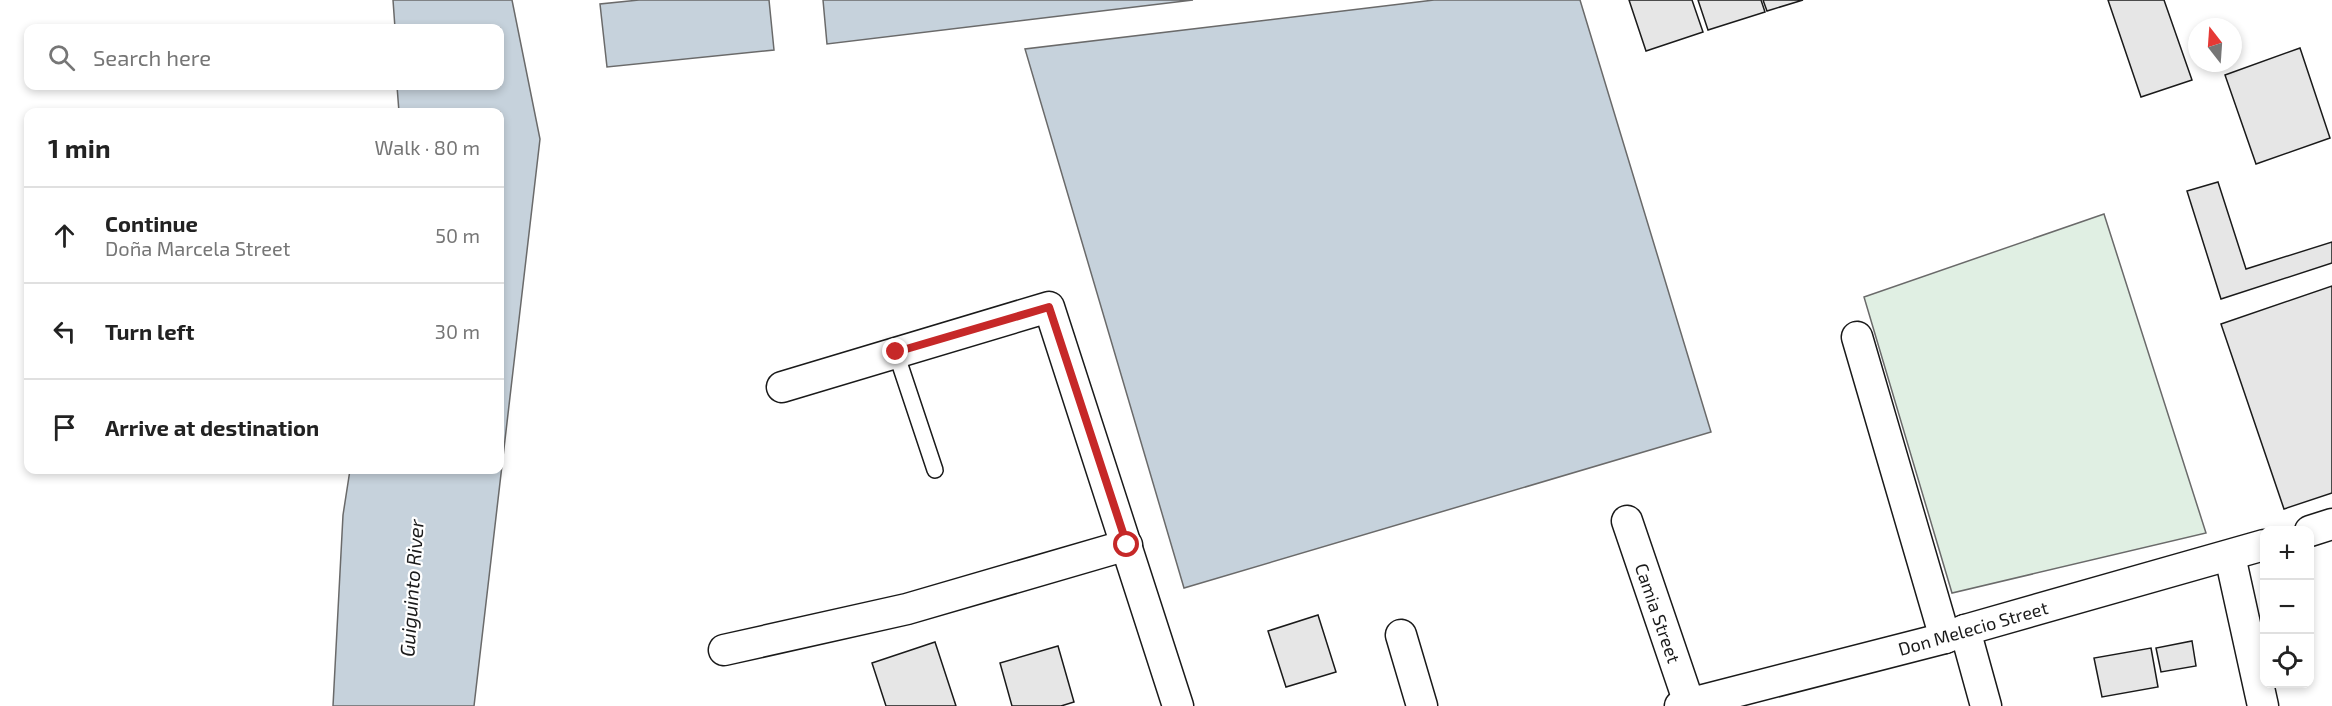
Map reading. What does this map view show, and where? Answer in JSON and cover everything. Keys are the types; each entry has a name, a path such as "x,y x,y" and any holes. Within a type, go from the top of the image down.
{"street":[{"path":"782,387 1049,307 1178,706"},
{"path":"1857,337 1955,634 1986,706"},
{"name":"Camia Street","path":"1627,521 1686,705"},
{"path":"2314,530 2332,524"},
{"path":"724,650 907,609 1127,545"},
{"name":"Don Melecio Street","path":"1686,705 1955,634 2260,547"},
{"path":"2230,556 2263,706"},
{"path":"1401,635 1422,706"}],"lane":[{"path":"896,352 934,470"}],"green space":[{"path":"2104,214 2206,533 1952,593 1864,297"}],"water":[{"path":"393,0 512,0 540,139 504,448 504,108 399,108 397,90 504,90 504,24 395,24"},
{"path":"639,0 769,0 774,50 607,67 600,4"},
{"path":"823,0 1193,0 827,44"},
{"path":"1434,0 1580,0 1711,432 1184,588 1025,49"},
{"name":"Guiguinto River","path":"349,474 501,474 474,706 333,706 343,515"}],"building":[{"path":"1629,0 1692,0 1703,32 1646,51"},
{"path":"1698,0 1761,0 1765,12 1708,30"},
{"path":"1763,0 1803,0 1767,11"},
{"path":"2108,0 2164,0 2192,80 2141,97"},
{"path":"2300,48 2330,138 2256,164 2225,75 2242,72 2242,69"},
{"path":"2218,182 2246,269 2332,242 2332,263 2221,299 2187,191"},
{"path":"2332,286 2332,493 2284,509 2221,324"},
{"path":"1318,615 1336,672 1286,687 1268,631"},
{"path":"2192,641 2196,666 2161,672 2156,648"},
{"path":"935,642 956,706 886,706 872,663"},
{"path":"1058,646 1074,702 1061,706 1012,706 1000,663"},
{"path":"2151,648 2158,687 2102,697 2094,658"}],"route":[{"path":"896,352 1049,307 1127,545"}]}
